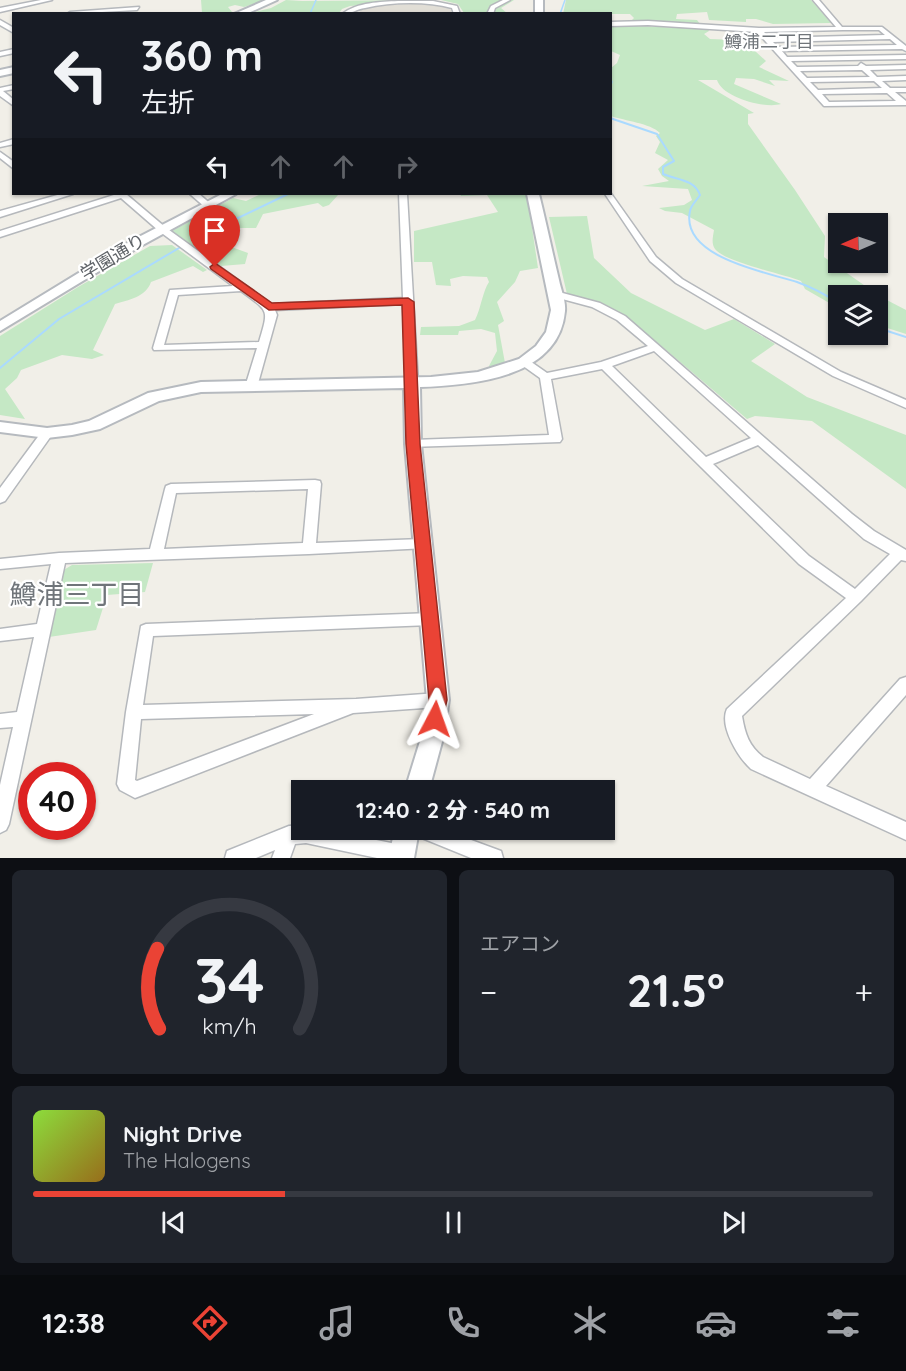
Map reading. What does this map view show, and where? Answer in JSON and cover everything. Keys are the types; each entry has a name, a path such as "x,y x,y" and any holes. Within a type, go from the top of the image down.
{"street":[{"path":"0,10 49,0"},
{"path":"108,12 136,11 140,0"},
{"path":"242,12 273,0"},
{"path":"491,12 493,7 507,0"},
{"path":"816,0 841,29"},
{"path":"346,12 348,9 363,4 430,1 449,3 455,7 456,12"},
{"path":"0,22 7,27"},
{"path":"612,24 648,23 759,30 880,28 904,48"},
{"path":"822,29 904,103"},
{"path":"759,30 827,104 904,103"},
{"path":"768,40 892,38"},
{"path":"776,49 904,48"},
{"path":"785,59 906,57"},
{"path":"794,69 906,67"},
{"path":"804,80 906,78"},
{"path":"815,92 906,90"},
{"path":"0,91 12,102"},
{"path":"0,154 12,165"},
{"path":"0,214 45,197 61,195"},
{"path":"0,234 119,195"},
{"path":"123,195 162,229 269,307 272,315 251,387"},
{"path":"195,195 209,206"},
{"name":"学園通り","path":"0,327 98,266 162,229 228,195"},
{"path":"403,195 413,444 438,700 432,738 420,780"},
{"path":"0,427 46,433 94,425 154,397 201,387 412,383 498,373 523,362 542,348 554,329 558,309 532,195"},
{"path":"610,195 653,259 679,281 837,374 906,404"},
{"path":"244,288 174,292 158,348 263,345"},
{"path":"555,294 596,305 621,318 656,346 847,517 869,535 903,555 733,714 745,754 757,763 906,831"},
{"path":"269,307 408,302"},
{"path":"544,377 604,365 656,346"},
{"path":"413,444 556,439 544,377 523,362"},
{"path":"604,365 804,560 856,597"},
{"path":"0,498 46,433"},
{"path":"705,462 760,439"},
{"path":"156,554 171,489 315,484 309,549"},
{"path":"0,564 59,558 422,544"},
{"path":"0,821 59,558"},
{"path":"356,706 135,790 126,784 146,630 431,619"},
{"path":"0,635 44,629"},
{"path":"812,789 906,684"},
{"path":"134,712 356,706 438,700"},
{"path":"0,721 23,718"},
{"path":"234,858 289,836 306,834 401,856 405,840"},
{"path":"281,858 289,836"},
{"path":"448,840 494,858"}],"shaded area":[{"path":"434,3 449,6 452,12 359,12 365,6"}],"green space":[{"path":"201,0 266,0 244,7 235,5 228,7 232,12 202,12"},
{"path":"286,0 435,0 350,6 340,12 255,12 271,8"},
{"path":"441,0 514,0 501,8 506,12 463,12 458,4"},
{"path":"566,0 811,0 831,23 773,24 756,19 746,19 746,22 709,20 707,12 677,14 676,19 697,20 700,24 632,20 634,18 630,14 612,14 612,12 563,12"},
{"path":"612,25 708,29 709,31 704,34 710,39 737,40 741,43 734,45 755,51 766,61 759,67 789,81 769,80 775,86 754,79 736,78 734,84 781,104 765,105 744,100 727,92 717,80 698,80 754,113 748,114 748,124 825,236 824,257 828,260 828,273 847,273 864,285 828,285 828,302 805,289 801,281 742,263 721,254 713,244 714,230 682,213 659,208 684,205 692,200 688,189 642,186 669,181 658,169 668,160 655,153 660,142 656,136 660,133 644,125 612,116 612,67 617,63 620,55 612,51"},
{"path":"259,195 338,195 329,205 323,207 318,203 263,214 256,228 237,228 227,236 226,245 248,253 245,264 221,266 172,231 233,198 246,201"},
{"path":"487,195 527,195 538,268 520,271 515,282 497,302 504,321 498,325 505,363 492,370 489,366 497,351 495,333 481,329 459,331 458,335 420,335 421,327 459,326 475,320 489,282 487,277 463,276 450,279 451,286 436,285 432,262 414,262 414,231 498,212"},
{"path":"587,216 594,258 631,293 705,330 734,319 775,344 751,361 807,397 906,435 906,489 812,421 755,416 747,419 632,321 599,304 567,294 549,217"},
{"path":"172,245 207,270 203,272 193,266 151,282 141,294 115,304 93,350 104,355 92,359 62,355 21,370 17,378 5,389 25,419 0,415 0,336 78,287 150,246"},
{"path":"888,301 906,310 906,334 888,328"},
{"path":"153,563 145,592 107,595 96,630 49,637 62,571 72,565"}],"waterway":[{"path":"311,12 316,0"},
{"path":"561,12 565,0"},
{"path":"612,119 657,134 674,161 663,167 663,174 689,183 700,195 690,211 690,227 698,240 711,251 746,267 802,284 828,297"},
{"path":"192,240 286,195"},
{"path":"0,368 59,319 179,248"},
{"path":"888,331 906,337"}],"district":[{"name":"鱒浦二丁目","path":"769,42"},
{"name":"鱒浦三丁目","path":"77,595"}],"route":[{"path":"215,267 269,307 408,302 413,444 438,700 435,719"}]}
